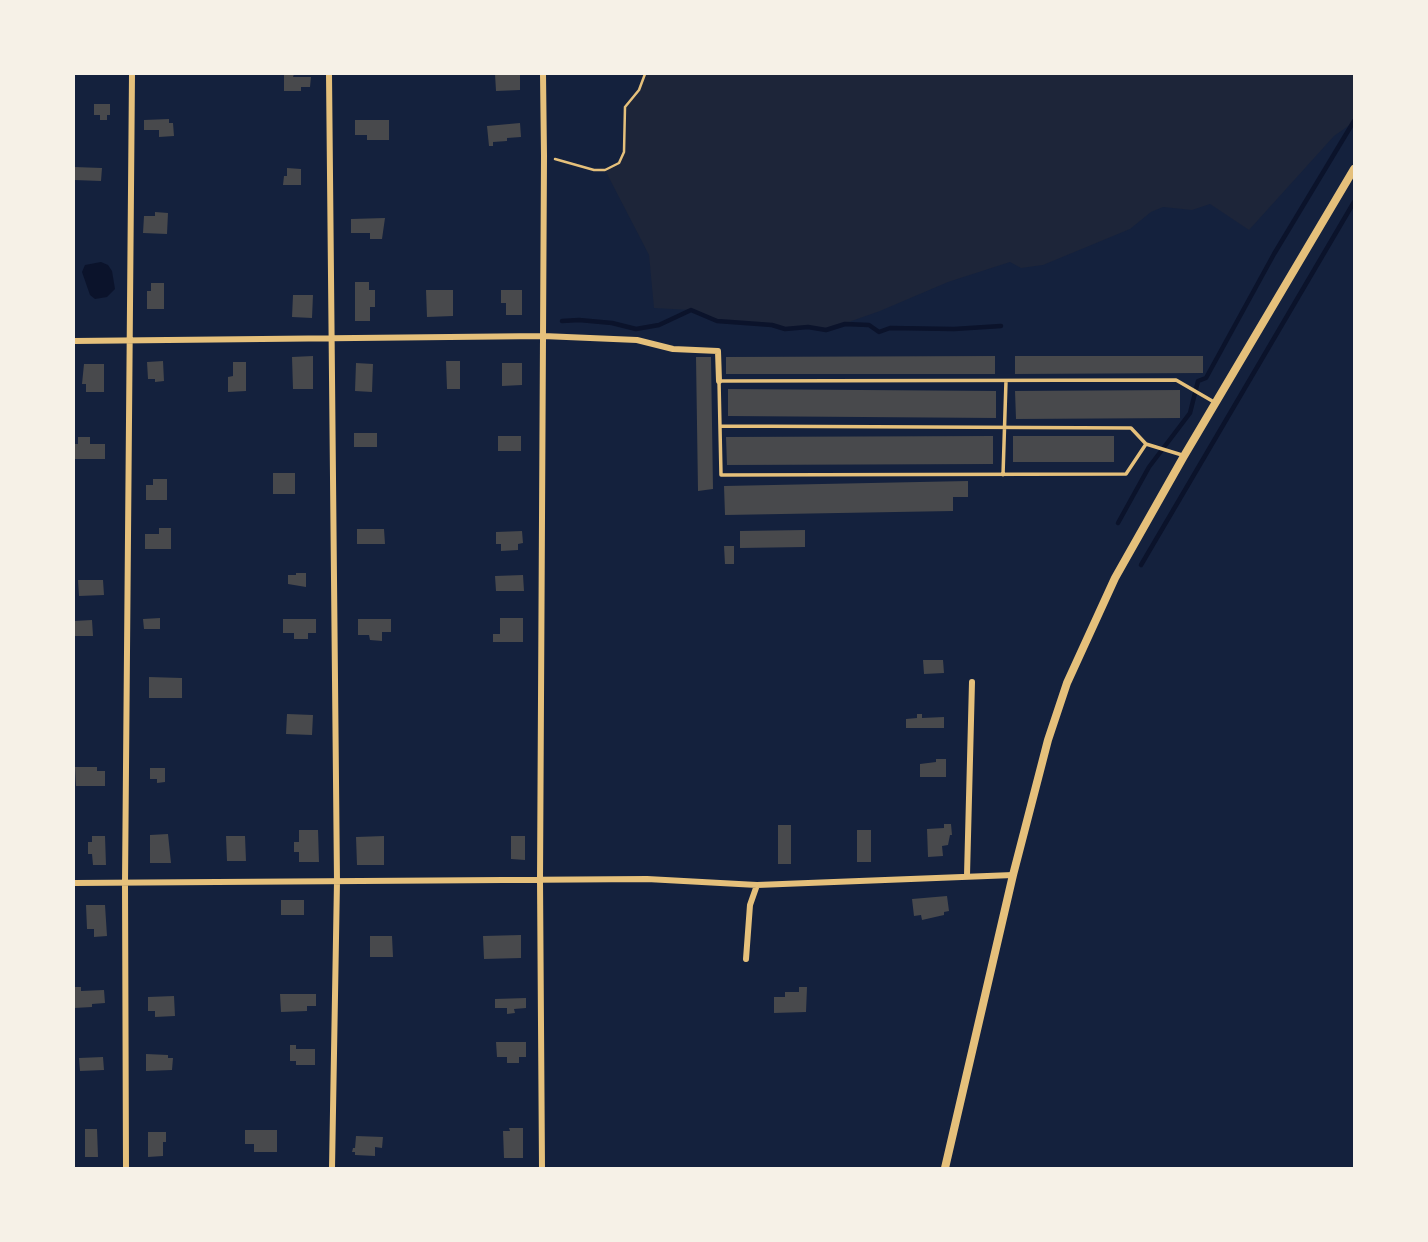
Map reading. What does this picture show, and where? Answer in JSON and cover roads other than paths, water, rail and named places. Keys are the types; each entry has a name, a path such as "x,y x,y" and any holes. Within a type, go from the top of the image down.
{"street":[{"path":"126,1168 125,883 131,74"},
{"path":"329,74 337,881 332,1168"},
{"path":"542,1168 540,880 543,74"},
{"path":"945,1168 1013,874 1048,740 1067,683 1115,578 1354,169"},
{"path":"74,341 543,336 637,340 673,349 718,351 719,381"},
{"path":"967,875 972,681"},
{"path":"74,883 647,879 757,885 1013,874"},
{"path":"746,959 750,905 757,885"}],"lane":[{"path":"1146,444 1126,474 721,475 719,381 1176,380 1216,403"},
{"path":"1003,475 1006,381"},
{"path":"720,426 1131,428 1146,444 1184,456"}],"waterway":[{"path":"1118,523 1149,467 1190,413 1198,381 1206,378 1274,254 1354,121"},
{"path":"1141,565 1354,202"},
{"path":"562,321 612,323 636,329 659,325 691,310 717,321 772,325 785,329 808,327 826,330 845,324 869,325 879,332 890,328 954,329 1001,326"}]}
